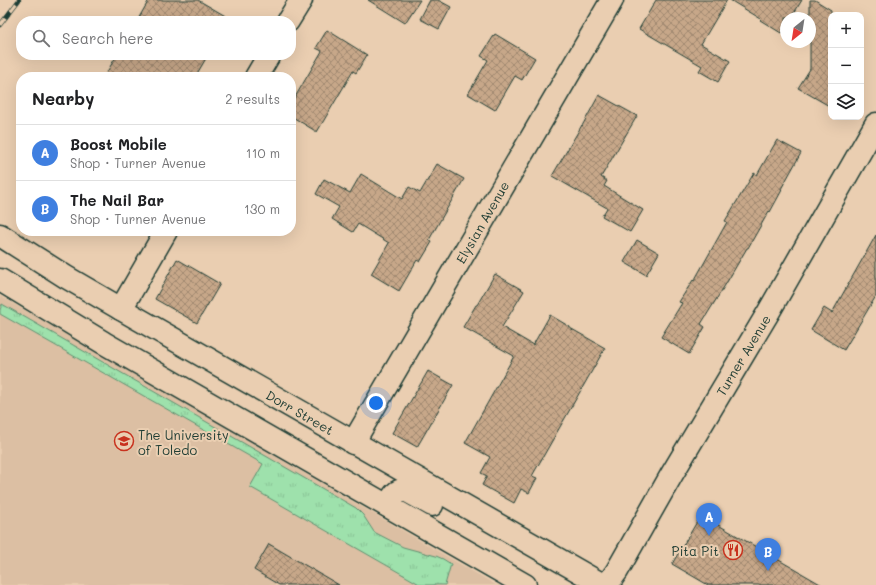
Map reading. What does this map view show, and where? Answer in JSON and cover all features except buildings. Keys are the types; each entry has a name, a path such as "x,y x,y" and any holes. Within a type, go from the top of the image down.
{"main road":[{"path":"291,16 301,0"},
{"name":"Elysian Avenue","path":"353,443 612,0"},
{"path":"259,72 266,60"},
{"name":"Turner Avenue","path":"608,585 672,474 768,314 876,124"},
{"name":"Dorr Street","path":"0,234 66,277 602,585"},
{"path":"121,309 163,236"},
{"path":"0,280 104,343 524,585"},
{"path":"388,506 397,492 405,490 489,536 602,585"}],"shaded area":[{"name":"The University of Toledo","path":"0,296 496,585 0,585"}],"green space":[{"path":"2,304 356,508 363,515 374,532 403,547 436,556 451,564 445,585 421,585 250,487 263,464 0,314"}],"railway":[{"path":"0,25 19,0"}],"place":[{"name":"The University of Toledo","path":"124,441"},
{"name":"Boost Mobile","path":"709,536"},
{"name":"Pita Pit","path":"733,550"},
{"name":"The Nail Bar","path":"768,571"}]}
